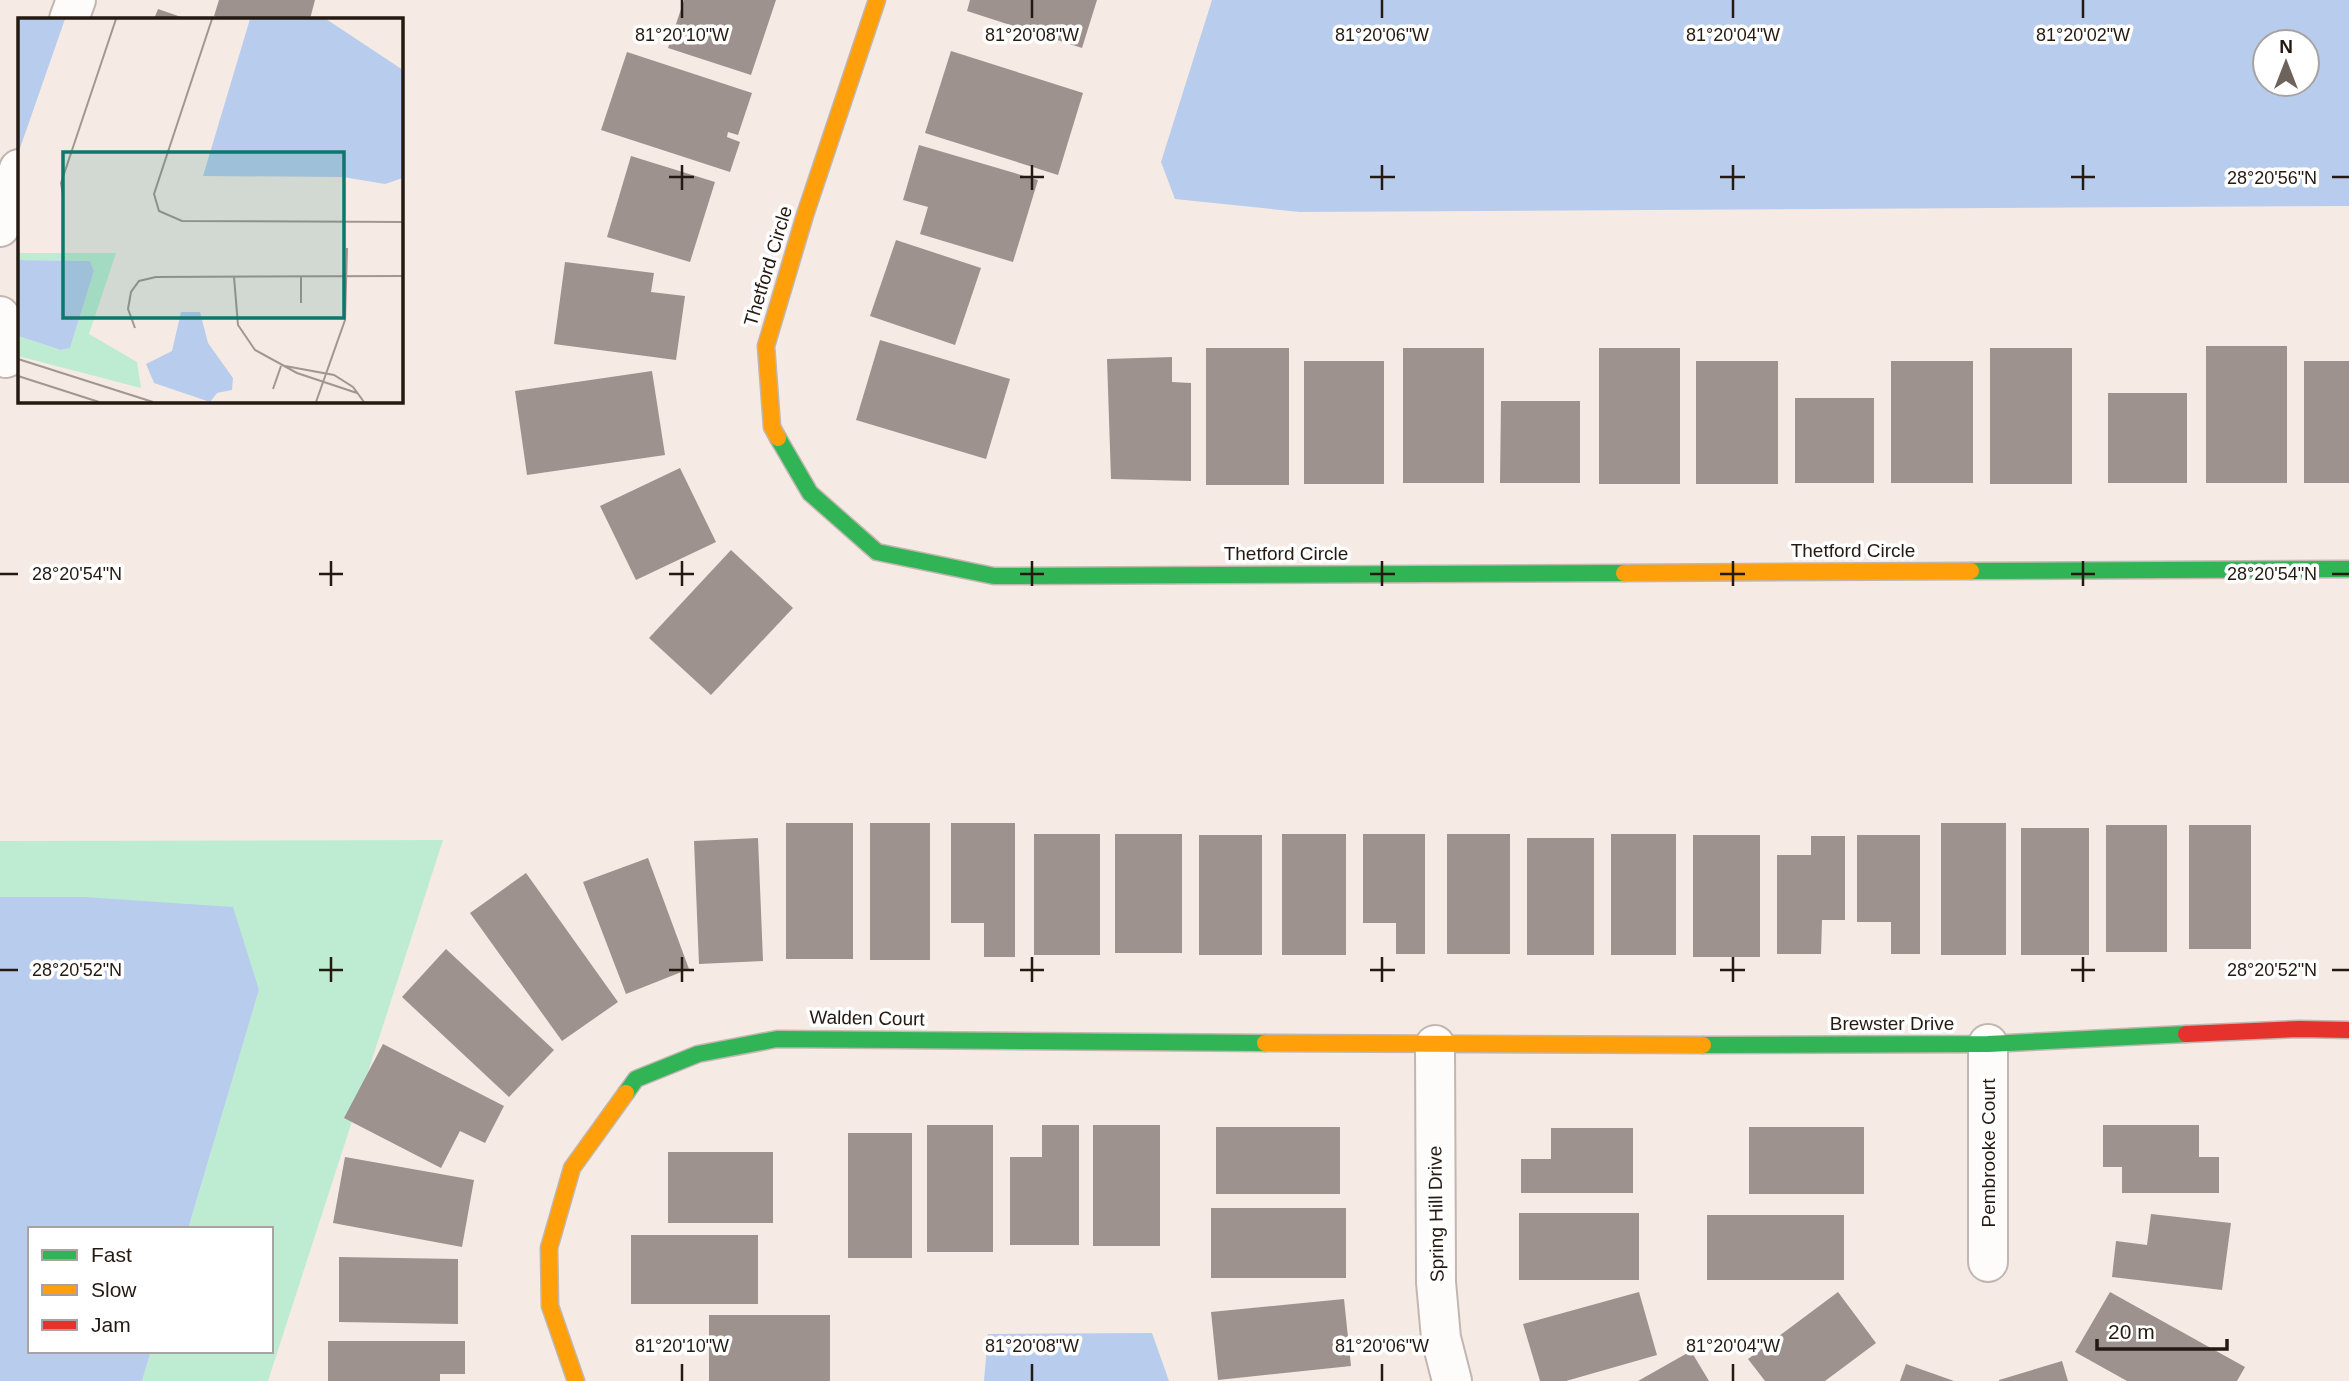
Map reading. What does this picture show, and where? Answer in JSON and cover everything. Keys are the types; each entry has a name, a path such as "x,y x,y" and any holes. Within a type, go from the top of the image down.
{"street":[{"path":"69,18 76,0"},
{"name":"Thetford Circle","path":"877,0 805,215 766,346 772,427 810,493 877,552 994,576 2349,569"},
{"path":"0,227 18,172"},
{"path":"0,316 6,358"},
{"name":"Brewster Drive","path":"1435,1045 1989,1044 2299,1029 2349,1030"},
{"name":"Walden Court","path":"576,1381 551,1306 549,1248 572,1168 636,1079 698,1054 777,1039 1435,1045"},
{"name":"Pembrooke Court","path":"1989,1044 1989,1262"},
{"name":"Spring Hill Drive","path":"1435,1045 1436,1282 1441,1338 1452,1381"}],"green space":[{"path":"443,840 268,1381 142,1381 150,1353 273,1353 273,1227 189,1227 259,990 84,897 0,897 0,841"}],"water":[{"path":"1212,0 2349,0 2349,206 1300,212 1175,199 1161,162"},
{"path":"0,897 84,897 233,907 259,990 189,1227 28,1227 28,1353 150,1353 142,1381 0,1381"},
{"path":"1152,1333 1169,1381 984,1381 988,1334"}],"building":[{"path":"219,0 315,0 310,18 214,16"},
{"path":"684,0 776,0 751,75 668,48"},
{"path":"970,0 1097,0 1082,48 967,11"},
{"path":"158,9 184,18 154,18"},
{"path":"951,51 1083,93 1058,175 925,133"},
{"path":"627,52 752,93 738,135 728,132 727,137 740,142 730,172 601,130"},
{"path":"919,145 1038,180 1013,262 920,234 928,207 903,200"},
{"path":"631,156 715,182 690,262 607,237"},
{"path":"896,240 981,268 955,345 870,316"},
{"path":"565,262 654,273 651,292 685,296 676,360 554,344"},
{"path":"880,340 1010,379 986,459 856,420"},
{"path":"2206,346 2287,346 2287,483 2206,483"},
{"path":"1206,348 1289,348 1289,485 1206,485"},
{"path":"1403,348 1484,348 1484,483 1403,483"},
{"path":"1599,348 1680,348 1680,484 1599,484"},
{"path":"1990,348 2072,348 2072,484 1990,484"},
{"path":"1172,357 1172,382 1191,383 1191,481 1111,479 1107,359"},
{"path":"1304,361 1384,361 1384,484 1304,484"},
{"path":"1696,361 1778,361 1778,484 1696,484"},
{"path":"1891,361 1973,361 1973,483 1891,483"},
{"path":"2304,361 2349,361 2349,483 2304,483"},
{"path":"652,371 665,455 527,475 515,391"},
{"path":"2108,393 2187,393 2187,483 2108,483"},
{"path":"1795,398 1874,398 1874,483 1795,483"},
{"path":"1501,401 1580,401 1580,483 1500,483"},
{"path":"680,468 716,542 636,580 600,506"},
{"path":"731,550 793,608 711,695 649,638"},
{"path":"786,823 853,823 853,959 786,959"},
{"path":"870,823 930,823 930,960 870,960"},
{"path":"951,823 1015,823 1015,957 984,957 984,923 951,923"},
{"path":"1941,823 2006,823 2006,955 1941,955"},
{"path":"2106,825 2167,825 2167,952 2106,952"},
{"path":"2189,825 2251,825 2251,949 2189,949"},
{"path":"2021,828 2089,828 2089,955 2021,955"},
{"path":"1034,834 1100,834 1100,955 1034,955"},
{"path":"1115,834 1182,834 1182,953 1115,953"},
{"path":"1282,834 1346,834 1346,955 1282,955"},
{"path":"1363,834 1425,834 1425,954 1396,954 1396,923 1363,923"},
{"path":"1447,834 1510,834 1510,954 1447,954"},
{"path":"1611,834 1676,834 1676,955 1611,955"},
{"path":"1199,835 1262,835 1262,955 1199,955"},
{"path":"1693,835 1760,835 1760,957 1693,957"},
{"path":"1857,835 1920,835 1920,954 1891,954 1891,922 1857,922"},
{"path":"1811,836 1845,836 1845,920 1822,920 1821,954 1777,954 1777,855 1811,855"},
{"path":"758,838 763,961 699,964 694,841"},
{"path":"1527,838 1594,838 1594,955 1527,955"},
{"path":"648,858 689,969 626,994 583,882"},
{"path":"526,873 618,1002 562,1041 470,913"},
{"path":"446,949 554,1050 509,1097 402,997"},
{"path":"383,1044 504,1106 485,1143 460,1131 441,1168 344,1118"},
{"path":"927,1125 993,1125 993,1252 927,1252"},
{"path":"1042,1125 1079,1125 1079,1245 1010,1245 1010,1157 1042,1157"},
{"path":"1093,1125 1160,1125 1160,1246 1093,1246"},
{"path":"2103,1125 2199,1125 2199,1157 2219,1157 2219,1193 2122,1193 2122,1167 2103,1167"},
{"path":"1216,1127 1340,1127 1340,1194 1216,1194"},
{"path":"1749,1127 1864,1127 1864,1194 1749,1194"},
{"path":"1551,1128 1633,1128 1633,1193 1521,1193 1521,1159 1551,1159"},
{"path":"848,1133 912,1133 912,1258 848,1258"},
{"path":"668,1152 773,1152 773,1223 668,1223"},
{"path":"345,1157 474,1180 462,1247 333,1223"},
{"path":"1211,1208 1346,1208 1346,1278 1211,1278"},
{"path":"1519,1213 1639,1213 1639,1280 1519,1280"},
{"path":"2151,1214 2231,1223 2222,1290 2112,1277 2116,1241 2147,1245"},
{"path":"1707,1215 1844,1215 1844,1280 1707,1280"},
{"path":"631,1235 758,1235 758,1304 631,1304"},
{"path":"339,1257 458,1259 458,1324 339,1322"},
{"path":"1639,1292 1657,1355 1566,1381 1540,1381 1523,1324"},
{"path":"1838,1292 1876,1343 1825,1381 1765,1381 1748,1359"},
{"path":"2110,1292 2245,1367 2237,1381 2127,1381 2075,1352"},
{"path":"1344,1299 1351,1366 1218,1380 1211,1312"},
{"path":"709,1315 830,1315 830,1381 709,1381"},
{"path":"328,1341 465,1341 465,1374 440,1374 440,1381 328,1381"},
{"path":"1691,1351 1709,1381 1638,1381"},
{"path":"2062,1361 2068,1381 1999,1381 1999,1380"},
{"path":"1906,1364 1954,1381 1900,1381"}],"traffic: fast":[{"path":"778,438 810,493 877,552 994,576 1624,573"},
{"path":"1971,571 2349,569"},
{"path":"1703,1045 1988,1044 2186,1034"},
{"path":"626,1093 636,1079 698,1054 777,1039 1265,1043"}],"traffic: slow":[{"path":"778,438 772,427 766,346 805,215 877,0"},
{"path":"1624,573 1971,571"},
{"path":"1265,1043 1703,1045"},
{"path":"576,1381 550,1306 549,1248 572,1168 626,1093"}],"traffic: jam":[{"path":"2186,1034 2299,1029 2349,1030"}]}
